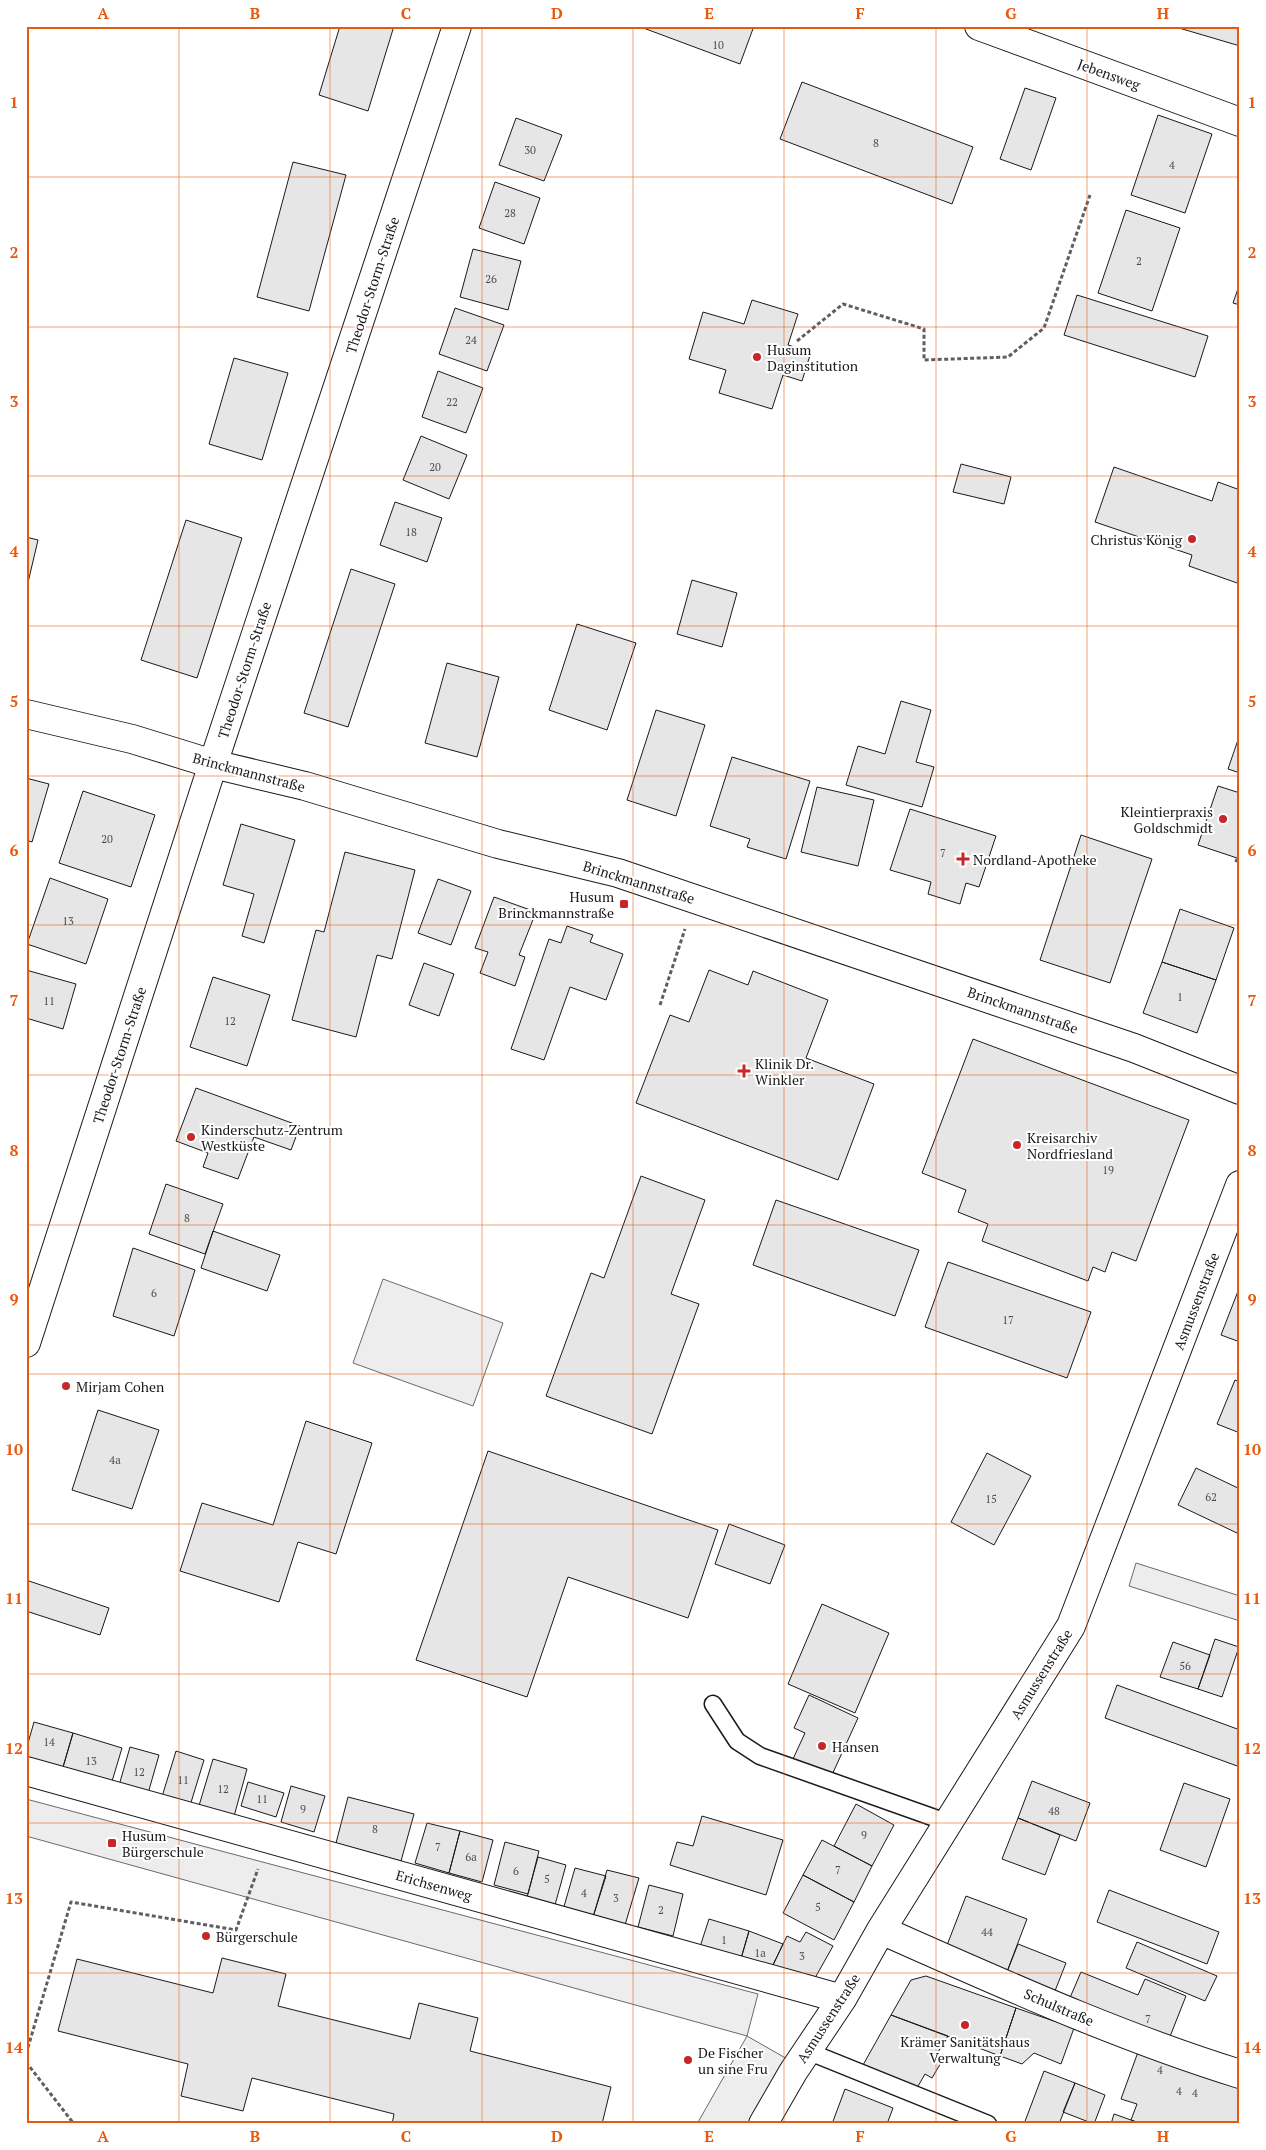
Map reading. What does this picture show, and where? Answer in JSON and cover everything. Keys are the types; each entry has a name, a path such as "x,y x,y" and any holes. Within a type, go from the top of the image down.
{"street":[{"name":"Theodor-Storm-Straße","path":"28,1331 457,26"},
{"name":"Jebensweg","path":"979,26 1240,122"},
{"name":"Brinckmannstraße","path":"26,714 132,739 213,764 305,786 498,844 618,874 1125,1045 1240,1090"},
{"name":"Asmussenstraße","path":"763,2124 1071,1626 1240,1185"},
{"name":"Erichsenweg","path":"26,1771 842,1999"},
{"name":"Schulstraße","path":"882,1930 1069,2012 1192,2060 1240,2074"}],"lane":[{"path":"713,1704 737,1741 760,1756 949,1823"},
{"path":"807,2051 988,2124"}],"path":[{"path":"797,341 843,304 924,329 924,360 1008,357 1044,328 1090,195"},
{"path":"1235,860 1240,862"},
{"path":"660,1005 695,899"},
{"path":"26,2054 71,1902 236,1930 269,1839"},
{"path":"26,2062 74,2124"}],"shaded area":[{"path":"383,1279 503,1323 473,1406 353,1363"},
{"path":"1136,1563 1240,1596 1240,1621 1129,1586"},
{"path":"26,1799 758,1994 747,2036 26,1836"},
{"path":"747,2036 789,2060 751,2124 697,2124"}],"building":[{"path":"340,26 394,26 368,111 319,95"},
{"path":"638,26 754,26 740,64"},
{"path":"1180,26 1240,26 1240,46 1179,28"},
{"path":"802,82 973,147 952,204 780,139"},
{"path":"1025,88 1056,98 1031,170 1000,159"},
{"path":"1158,115 1212,134 1185,213 1131,195"},
{"path":"516,118 562,135 544,181 499,165"},
{"path":"293,162 346,175 309,311 257,297"},
{"path":"495,182 540,198 524,244 479,228"},
{"path":"1126,210 1180,228 1152,311 1098,293"},
{"path":"473,249 521,261 508,310 460,297"},
{"path":"1240,283 1240,305 1233,303"},
{"path":"1077,295 1208,336 1195,377 1064,335"},
{"path":"752,300 798,314 788,345 811,352 802,381 783,375 772,409 719,393 726,370 689,359 703,312 744,324"},
{"path":"455,308 504,325 487,371 439,354"},
{"path":"234,358 288,373 262,460 209,444"},
{"path":"438,371 483,388 466,433 422,417"},
{"path":"421,436 467,455 449,499 403,480"},
{"path":"961,464 1011,477 1004,504 953,492"},
{"name":"Christus König","path":"1114,467 1212,501 1218,482 1240,490 1240,584 1189,566 1192,555 1095,522"},
{"path":"395,502 442,518 427,562 380,545"},
{"path":"186,520 242,538 197,678 141,660"},
{"path":"26,537 38,540 26,591"},
{"path":"351,569 395,584 348,727 304,713"},
{"path":"692,580 737,593 722,647 677,634"},
{"path":"577,624 636,643 607,730 549,710"},
{"path":"447,663 499,677 477,757 425,743"},
{"path":"901,701 931,710 916,762 934,767 922,807 846,785 858,746 885,754"},
{"path":"656,710 705,725 676,816 627,800"},
{"path":"1240,734 1240,773 1228,769"},
{"path":"732,757 810,781 786,859 747,847 750,839 710,826"},
{"path":"26,778 49,784 32,842 26,840"},
{"name":"Kleintierpraxis Goldschmidt","path":"1218,786 1240,793 1240,859 1198,845"},
{"path":"817,787 874,800 858,866 801,852"},
{"path":"83,791 155,815 131,887 59,863"},
{"path":"910,809 996,836 979,887 966,883 960,904 928,894 931,882 890,870"},
{"path":"241,824 295,840 264,943 242,936 254,894 223,885"},
{"path":"1081,835 1152,859 1110,983 1040,960"},
{"path":"345,852 415,870 392,959 377,955 356,1037 292,1020 316,930 324,932"},
{"path":"50,878 108,899 86,964 27,944"},
{"path":"438,879 471,891 451,945 418,933"},
{"path":"494,897 536,912 519,955 525,957 515,986 480,973 488,952 475,948"},
{"path":"1180,909 1234,928 1216,980 1162,962"},
{"path":"567,926 593,935 590,942 623,954 606,1000 570,987 544,1060 511,1049 549,939 561,943"},
{"path":"1162,962 1216,980 1197,1033 1143,1013"},
{"path":"424,963 454,974 439,1016 409,1005"},
{"path":"26,970 76,984 63,1029 26,1018"},
{"name":"Klinik Dr. Winkler","path":"709,970 748,985 753,971 828,1000 806,1058 874,1084 838,1180 636,1103 670,1015 689,1022"},
{"path":"213,977 270,995 247,1066 190,1047"},
{"path":"973,1039 1189,1120 1136,1261 1112,1252 1105,1272 1093,1267 1088,1281 982,1241 988,1224 958,1212 966,1190 922,1173"},
{"path":"196,1088 300,1126 291,1150 254,1137 238,1179 203,1167 208,1153 176,1141"},
{"path":"641,1176 705,1200 671,1294 699,1304 652,1434 546,1396 591,1273 604,1278"},
{"path":"166,1184 223,1204 205,1254 149,1234"},
{"path":"776,1200 919,1250 895,1316 753,1265"},
{"path":"213,1231 280,1255 267,1291 201,1268"},
{"path":"133,1248 195,1270 174,1336 113,1316"},
{"path":"948,1262 1091,1312 1067,1378 925,1327"},
{"path":"1240,1286 1240,1342 1221,1335"},
{"path":"1235,1380 1240,1382 1240,1433 1217,1424"},
{"path":"98,1410 159,1430 132,1509 72,1490"},
{"path":"306,1421 372,1443 336,1554 298,1542 279,1602 180,1571 202,1503 273,1525"},
{"path":"488,1451 718,1530 688,1618 568,1577 527,1697 416,1660"},
{"path":"987,1453 1031,1476 994,1545 951,1522"},
{"path":"1196,1468 1240,1489 1240,1527 1237,1533 1178,1505"},
{"path":"729,1524 785,1545 770,1584 715,1564"},
{"path":"26,1580 109,1608 100,1635 26,1611"},
{"path":"822,1604 889,1633 855,1713 788,1684"},
{"path":"1215,1639 1239,1647 1222,1697 1198,1689"},
{"path":"1173,1642 1210,1655 1198,1689 1160,1677"},
{"path":"1117,1685 1240,1730 1240,1767 1105,1718"},
{"path":"809,1695 858,1718 831,1777 793,1759 805,1733 794,1728"},
{"path":"34,1722 73,1733 61,1774 26,1764 26,1750"},
{"path":"73,1733 122,1748 110,1788 61,1774"},
{"path":"130,1747 159,1755 147,1797 118,1789"},
{"path":"176,1751 204,1760 189,1809 161,1800"},
{"path":"213,1759 247,1769 233,1820 198,1809"},
{"path":"1032,1781 1090,1803 1076,1841 1018,1818"},
{"path":"248,1782 284,1793 276,1817 241,1806"},
{"path":"1184,1783 1230,1799 1206,1867 1160,1850"},
{"path":"291,1786 325,1796 314,1832 281,1822"},
{"path":"348,1797 414,1814 401,1861 336,1843"},
{"path":"856,1804 894,1825 872,1866 834,1846"},
{"path":"702,1816 783,1840 766,1895 670,1865 677,1842 693,1846"},
{"path":"1018,1818 1060,1835 1045,1875 1002,1859"},
{"path":"427,1823 460,1831 449,1873 415,1863"},
{"path":"460,1831 493,1840 482,1882 449,1873"},
{"path":"822,1840 872,1866 854,1902 803,1875"},
{"path":"505,1842 539,1851 528,1894 494,1885"},
{"path":"538,1857 566,1865 555,1905 527,1897"},
{"path":"575,1868 606,1876 593,1917 563,1910"},
{"path":"607,1870 639,1878 625,1925 593,1917"},
{"path":"803,1875 854,1902 834,1940 783,1913"},
{"path":"649,1885 683,1894 673,1936 638,1927"},
{"path":"1109,1890 1219,1932 1207,1964 1097,1922"},
{"path":"966,1896 1027,1919 1005,1977 944,1953"},
{"path":"709,1919 749,1931 740,1962 699,1950"},
{"path":"749,1931 783,1944 772,1967 740,1962"},
{"path":"806,1932 833,1946 815,1978 772,1967 787,1936 800,1942"},
{"path":"1137,1942 1217,1976 1205,2001 1126,1968"},
{"path":"1018,1944 1066,1963 1053,1996 1005,1977"},
{"path":"222,1958 286,1974 278,2006 410,2039 419,2003 478,2018 470,2051 611,2087 602,2124 392,2124 394,2114 252,2078 243,2111 181,2096 188,2064 58,2031 77,1959 213,1993"},
{"path":"1081,1972 1138,1995 1145,1979 1186,1996 1169,2039 1069,2000"},
{"name":"Krämer Sanitätshaus Verwaltung","path":"926,1976 1016,2008 1000,2056 891,2015 911,1980"},
{"path":"1016,2008 1074,2028 1061,2064 1034,2053 1022,2064 1000,2056"},
{"path":"891,2015 948,2036 935,2057 942,2061 932,2078 925,2074 917,2088 863,2065"},
{"path":"1138,2052 1240,2089 1240,2124 1142,2124 1131,2120 1137,2104 1121,2099"},
{"path":"1044,2071 1075,2083 1059,2124 1024,2124"},
{"path":"1075,2083 1105,2095 1094,2124 1063,2112"},
{"path":"845,2089 893,2108 887,2124 832,2124"},
{"path":"1114,2114 1131,2120 1142,2124 1111,2124"}],"place":[{"name":"Husum Daginstitution","path":"757,357"},
{"name":"Christus König","path":"1192,539"},
{"name":"Kleintierpraxis Goldschmidt","path":"1223,819"},
{"name":"Nordland-Apotheke","path":"963,859"},
{"name":"Husum Brinckmannstraße","path":"624,904"},
{"name":"Klinik Dr. Winkler","path":"744,1071"},
{"name":"Kinderschutz-Zentrum Westküste","path":"191,1137"},
{"name":"Kreisarchiv Nordfriesland","path":"1017,1145"},
{"name":"Mirjam Cohen","path":"66,1386"},
{"name":"Hansen","path":"822,1746"},
{"name":"Husum Bürgerschule","path":"112,1843"},
{"name":"Bürgerschule","path":"206,1936"},
{"name":"Krämer Sanitätshaus Verwaltung","path":"965,2025"},
{"name":"De Fischer un sine Fru","path":"688,2060"}]}
